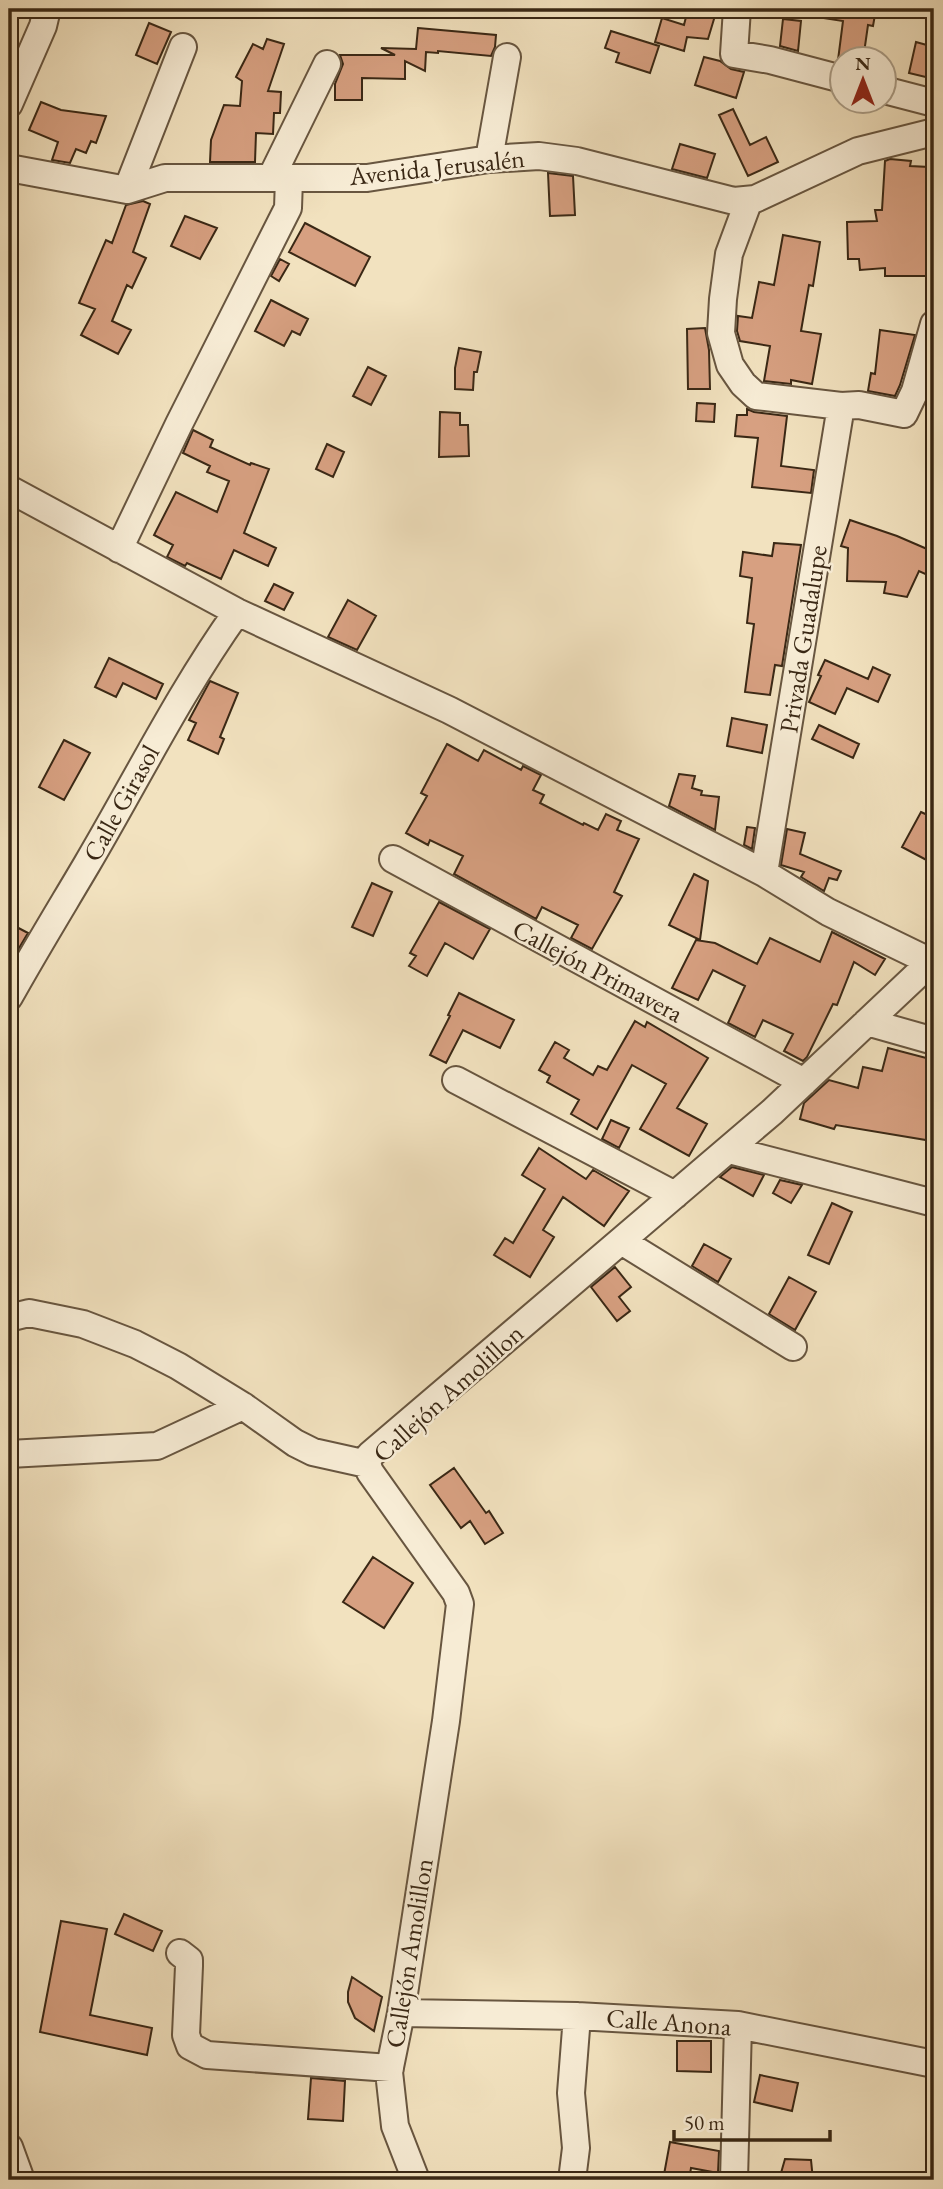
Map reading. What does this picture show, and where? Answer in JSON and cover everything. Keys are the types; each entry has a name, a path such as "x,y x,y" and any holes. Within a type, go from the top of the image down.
{"street":[{"path":"9,104 43,26 47,9"},
{"path":"737,9 734,54 770,60 828,75"},
{"path":"127,190 183,47"},
{"path":"489,159 507,57"},
{"path":"119,549 288,208 280,179 327,64"},
{"path":"898,94 934,103"},
{"name":"Avenida Jerusalén","path":"9,168 127,190 165,178 367,178 489,159 539,156 577,161 734,201 755,200 858,151 934,132"},
{"path":"750,200 729,254 721,333 730,365 743,384 756,396 841,406 859,405 904,414 915,391 934,324"},
{"name":"Privada Guadalupe","path":"764,873 841,406"},
{"path":"9,489 237,612 449,710 764,873 828,912 933,960"},
{"name":"Calle Girasol","path":"9,997 149,753 210,650 237,612"},
{"name":"Callejón Primavera","path":"393,859 804,1082"},
{"name":"Callejón Amolillon","path":"416,2180 396,2126 390,2068 446,1721 460,1604 456,1592 370,1472 367,1464 370,1455 729,1150 933,960"},
{"path":"867,1022 934,1041"},
{"path":"456,1080 675,1195"},
{"path":"729,1150 934,1203"},
{"path":"622,1242 793,1347"},
{"path":"9,1318 29,1313 83,1324 135,1344 243,1406 295,1443 313,1452 367,1464"},
{"path":"9,1454 157,1446 243,1406"},
{"path":"180,1953 188,1960 189,1966 186,2035 190,2046 207,2055 390,2068"},
{"name":"Calle Anona","path":"401,2013 577,2016 738,2025 934,2064"},
{"path":"572,2180 576,2148 571,2093 577,2016"},
{"path":"734,2180 738,2025"},
{"path":"9,2147 21,2180"}],"building":[{"path":"688,9 717,9 708,39 687,37 684,51 655,42 662,18 684,25"},
{"path":"824,9 876,9 873,26 868,25 865,46 840,46 843,21 823,18"},
{"path":"783,19 801,21 798,51 780,46"},
{"path":"149,23 171,32 157,64 136,55"},
{"path":"418,28 496,35 495,47 491,56 426,52 425,71 405,61 405,79 362,78 362,100 335,100 335,84 343,64 340,55 395,55 381,48 416,49"},
{"path":"611,31 659,46 650,73 616,62 619,53 605,48"},
{"path":"267,39 284,44 268,91 281,92 280,113 274,113 273,134 256,133 255,162 210,162 211,140 224,105 240,106 242,81 236,77 253,44 263,49"},
{"path":"916,42 934,47 934,79 909,73"},
{"path":"704,57 744,72 736,98 695,85"},
{"path":"41,102 61,110 106,116 96,143 91,141 86,153 76,149 70,163 52,160 58,142 29,130"},
{"path":"733,109 750,145 766,137 778,162 748,176 719,115"},
{"path":"680,144 715,154 707,178 672,169"},
{"path":"885,161 911,161 910,166 929,167 927,194 934,195 934,250 930,250 930,276 885,276 885,268 860,270 859,259 848,259 847,222 877,221 875,210 882,210"},
{"path":"548,173 573,176 575,215 550,216"},
{"path":"143,201 150,204 133,252 146,258 132,288 127,285 112,321 131,330 118,354 81,335 95,309 79,303 106,240 112,243 126,205"},
{"path":"185,216 217,228 200,259 171,246"},
{"path":"305,223 370,257 355,286 289,252"},
{"path":"783,235 820,242 813,286 809,285 801,331 821,334 812,384 791,380 791,384 764,381 770,346 740,341 737,331 738,316 752,318 759,282 774,285"},
{"path":"280,259 289,264 279,281 271,276"},
{"path":"271,300 308,319 300,335 292,331 284,346 255,331"},
{"path":"705,328 709,350 710,389 688,389 687,329"},
{"path":"880,330 915,335 895,396 868,391 871,373 875,374"},
{"path":"459,348 481,352 477,372 474,372 473,390 455,389"},
{"path":"368,367 386,376 371,405 353,396"},
{"path":"697,403 715,404 714,422 696,421"},
{"path":"747,409 787,416 781,466 814,470 811,493 752,487 758,438 735,436 737,415 747,415"},
{"path":"440,412 460,413 460,425 468,425 469,456 439,457"},
{"path":"193,430 213,440 210,447 250,465 251,463 269,469 244,533 276,548 268,566 234,550 221,579 167,557 173,545 154,535 176,492 217,512 229,481 207,472 210,466 183,453"},
{"path":"327,444 344,452 333,477 316,469"},
{"path":"850,520 934,552 934,578 919,571 907,597 884,593 886,582 847,581 848,548 841,546"},
{"path":"774,543 801,545 782,666 775,665 770,695 745,692 754,624 747,623 752,578 740,576 743,552 772,556"},
{"path":"274,584 293,593 284,610 265,601"},
{"path":"348,600 376,616 357,650 328,637"},
{"path":"109,658 163,684 156,699 123,683 116,697 95,687"},
{"path":"825,660 868,679 873,667 890,675 878,702 847,688 835,714 809,702"},
{"path":"210,681 238,693 220,737 224,739 218,754 188,740 196,723 189,720"},
{"path":"732,718 767,725 762,753 727,746"},
{"path":"819,725 859,744 853,758 812,739"},
{"path":"64,740 90,753 64,800 39,787"},
{"path":"447,744 478,761 484,750 521,770 523,766 541,775 533,790 544,795 540,803 598,830 606,814 621,821 617,830 639,839 614,892 622,896 592,949 571,938 578,925 542,907 536,919 454,874 463,856 430,840 428,845 406,833 427,796 421,793"},
{"path":"679,774 695,776 692,788 702,791 701,795 719,797 715,830 669,806"},
{"path":"921,812 934,818 934,864 902,847"},
{"path":"747,827 755,828 752,849 744,845"},
{"path":"787,829 805,833 800,854 841,871 837,880 829,878 824,891 801,877 804,872 781,865"},
{"path":"694,874 708,881 700,940 669,925"},
{"path":"372,883 392,892 373,936 352,927"},
{"path":"439,902 490,929 473,959 445,943 427,976 409,966 416,956 410,953"},
{"path":"9,923 28,933 9,965"},
{"path":"832,932 885,959 875,975 854,962 837,1005 833,1004 803,1061 784,1051 793,1034 763,1020 755,1037 728,1023 745,986 713,970 698,1000 672,988 696,940 715,943 757,964 770,938 820,962"},
{"path":"459,993 514,1020 500,1048 463,1030 446,1063 430,1055"},
{"path":"635,1021 645,1027 647,1022 708,1058 677,1108 707,1124 689,1156 640,1129 666,1084 632,1065 597,1129 571,1114 579,1100 547,1082 550,1076 539,1070 555,1042 569,1050 564,1058 593,1075 598,1066 607,1070"},
{"path":"888,1048 934,1060 932,1141 836,1125 834,1129 800,1119 804,1103 829,1080 858,1088 863,1067 882,1071"},
{"path":"611,1120 629,1128 619,1148 602,1139"},
{"path":"539,1148 586,1179 593,1170 629,1191 604,1226 563,1197 543,1230 554,1237 530,1277 494,1255 505,1238 513,1243 545,1189 522,1175"},
{"path":"732,1167 764,1175 753,1196 720,1177"},
{"path":"780,1180 802,1185 791,1203 773,1193"},
{"path":"832,1203 852,1212 829,1264 808,1255"},
{"path":"704,1244 731,1259 718,1282 692,1266"},
{"path":"615,1267 631,1287 619,1297 630,1311 617,1321 591,1287"},
{"path":"789,1277 816,1292 795,1330 769,1314"},
{"path":"454,1468 503,1533 485,1544 470,1521 461,1528 430,1485"},
{"path":"373,1557 413,1583 384,1628 343,1602"},
{"path":"124,1914 162,1931 153,1951 115,1934"},
{"path":"61,1921 107,1929 90,2015 152,2028 147,2055 40,2032"},
{"path":"352,1977 382,1997 374,2031 355,2018 348,2002"},
{"path":"677,2041 711,2041 711,2072 677,2071"},
{"path":"760,2075 798,2083 792,2111 754,2102"},
{"path":"311,2078 345,2081 343,2121 308,2119"},
{"path":"670,2142 719,2151 718,2173 691,2168 689,2180 663,2180"},
{"path":"785,2159 811,2160 813,2180 779,2180"}]}
